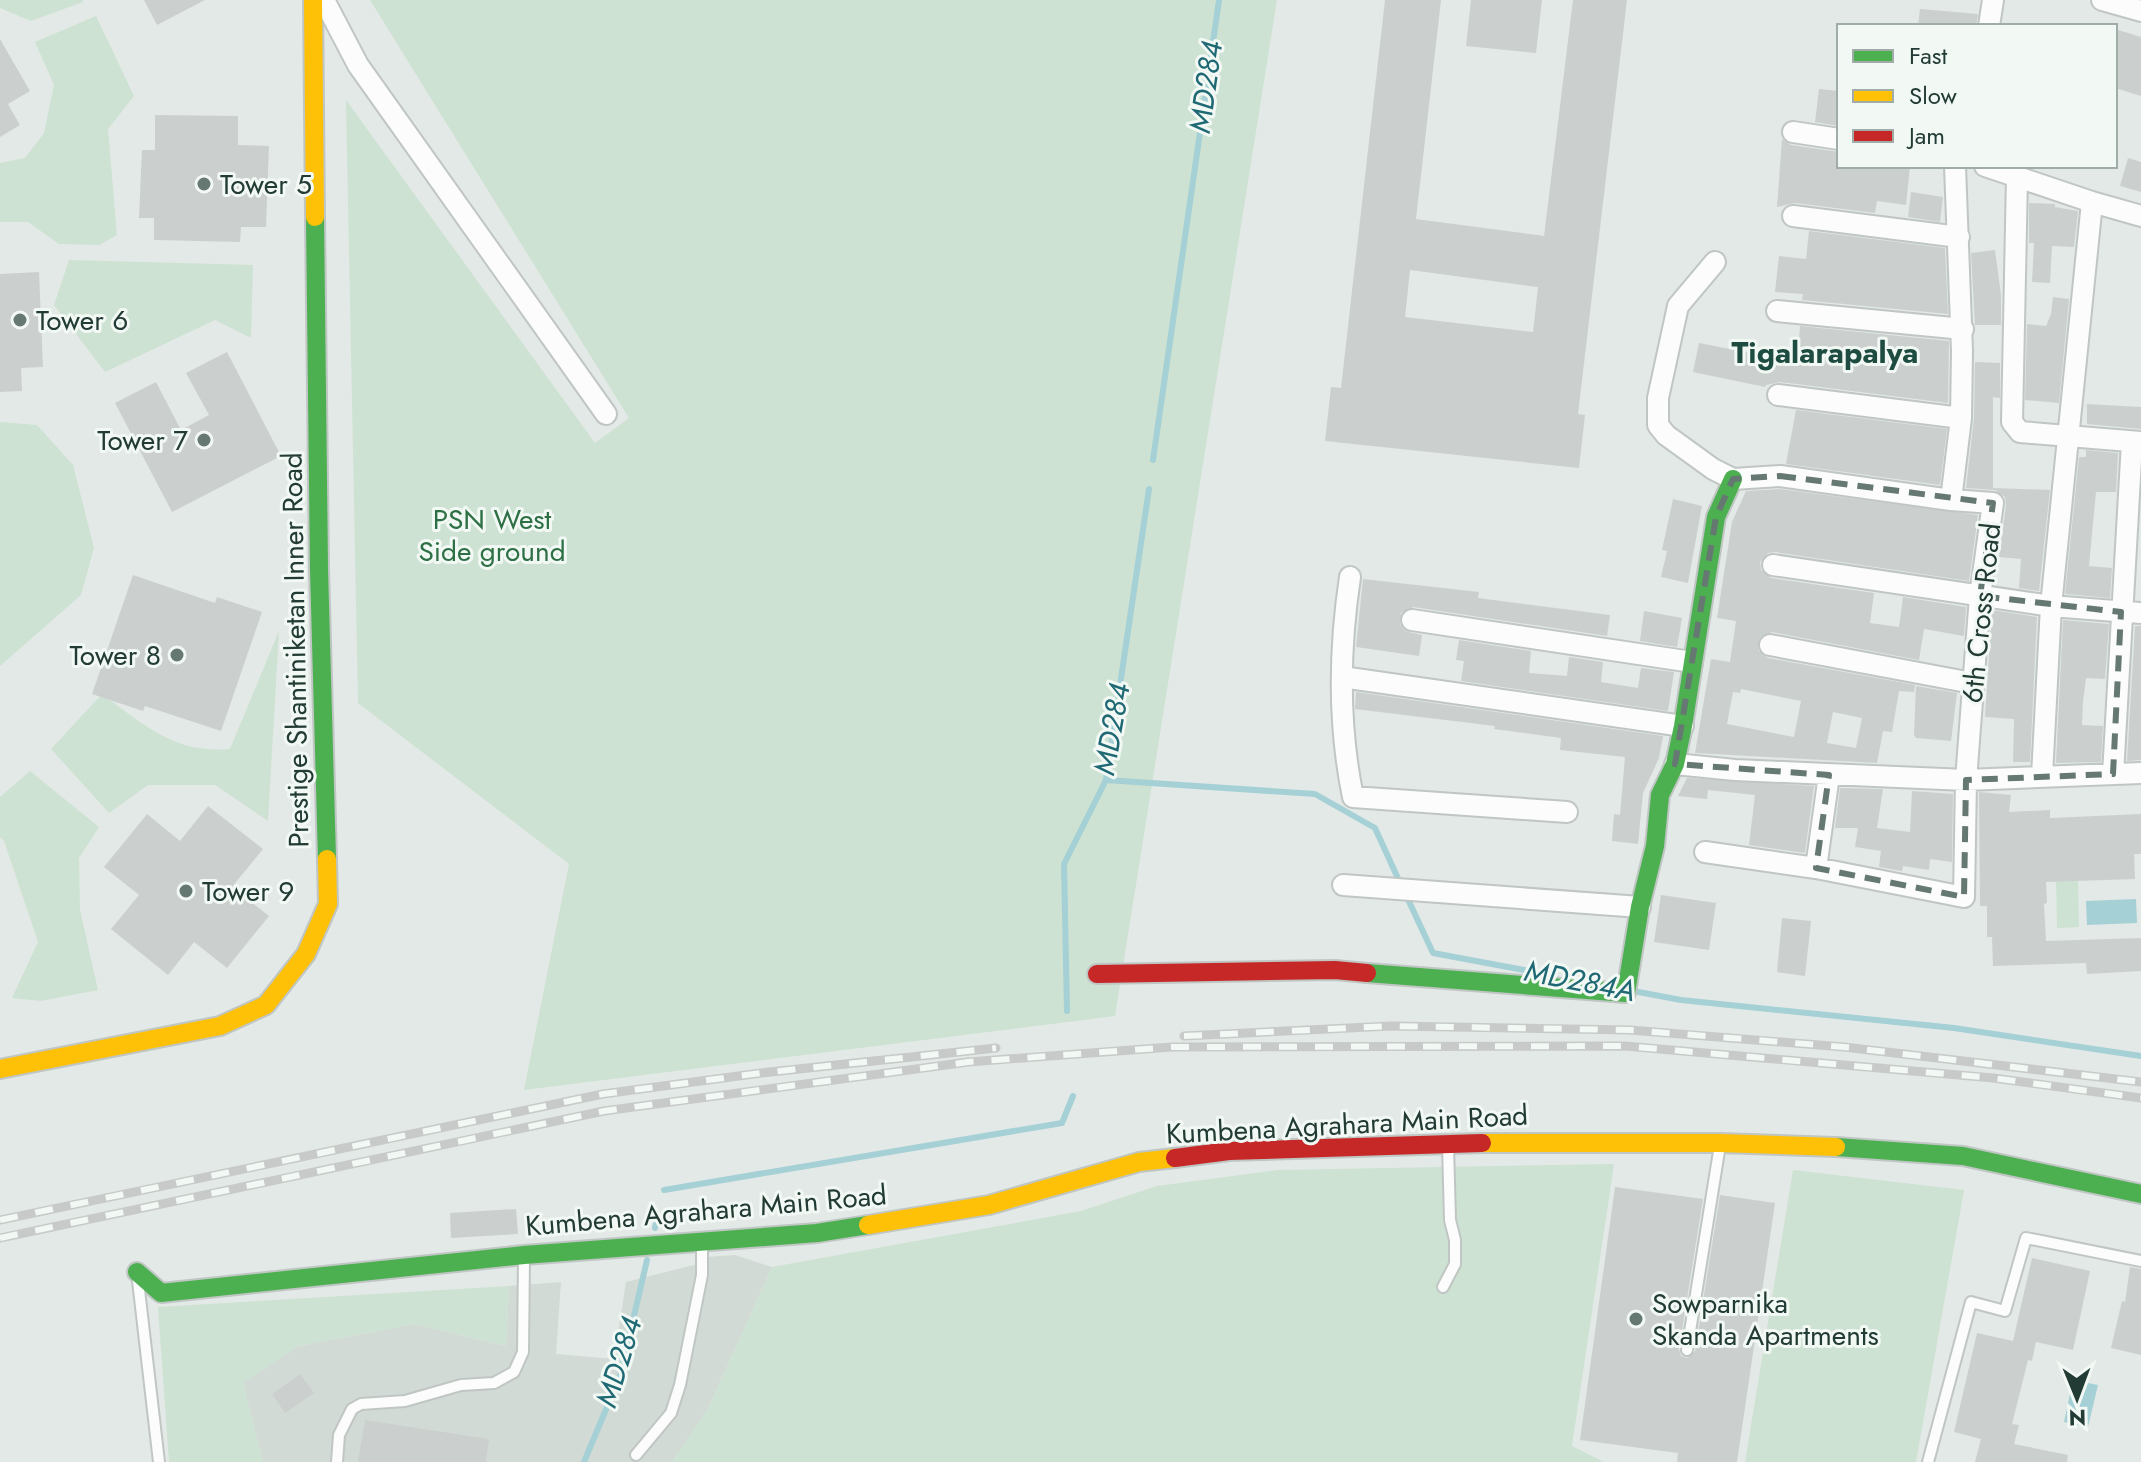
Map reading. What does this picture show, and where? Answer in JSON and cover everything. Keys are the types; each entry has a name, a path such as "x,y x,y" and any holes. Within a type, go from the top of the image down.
{"street":[{"name":"Prestige Shantiniketan Inner Road","path":"0,1069 220,1026 266,1005 306,954 328,904 319,569 313,0"},
{"path":"324,0 358,65 606,414"},
{"path":"1989,24 1993,0"},
{"path":"2102,0 2141,11"},
{"path":"1793,132 1837,139"},
{"name":"6th Cross Road","path":"1816,868 1964,897 1972,683 1993,503 1951,500 1961,418 1963,329 1955,168"},
{"path":"1991,168 2141,216"},
{"path":"2017,177 2012,422 2020,432 2136,442 2131,612 2113,774"},
{"path":"2042,776 2051,606 2092,202"},
{"path":"1793,216 1959,237"},
{"path":"1715,262 1678,306 1661,379 1658,425 1676,443 1733,479 1780,476 1951,500"},
{"path":"1777,311 1963,329"},
{"path":"1778,395 1961,418"},
{"path":"1097,974 1335,970 1626,993 1640,907 1655,846 1660,795 1675,764 1683,726 1716,517 1733,479"},
{"path":"1773,565 2051,606 2131,612"},
{"path":"1350,577 1342,635 1342,677 1344,752 1353,797 1567,812"},
{"path":"1412,620 1692,662"},
{"path":"1770,645 1972,683"},
{"path":"1342,677 1683,726"},
{"path":"1675,764 1829,775 1966,780 2141,773"},
{"path":"1705,852 1816,868 1829,775"},
{"path":"1343,885 1640,907"},
{"name":"Kumbena Agrahara Main Road","path":"137,1272 161,1293 524,1255 817,1233 989,1205 1139,1162 1229,1151 1448,1143 1720,1143 1863,1148 1963,1156 2141,1194"}],"lane":[{"path":"1443,1287 1455,1264 1455,1240 1450,1220 1448,1143"},
{"path":"1687,1350 1720,1143"},
{"path":"1928,1462 1971,1302 2005,1311 2026,1238 2141,1261"},
{"path":"636,1455 671,1413 680,1385 702,1275 702,1244"},
{"path":"337,1462 339,1435 352,1409 361,1404 405,1401 461,1385 494,1383 514,1372 523,1352 524,1255"},
{"path":"137,1272 159,1462"}],"highlighted area":[{"path":"1780,476 1993,503 1980,596 2121,612 2113,774 1966,780 1964,897 1816,868 1829,775 1675,764 1716,517 1733,479"}],"shaded area":[{"path":"735,1255 772,1267 709,1407 672,1462 263,1462 243,1383 298,1346 415,1324 506,1346 509,1286 561,1282 556,1354 614,1359 626,1282 706,1262 706,1257"}],"green space":[{"path":"0,0 83,2 31,21 0,8"},
{"name":"PSN West Side ground","path":"370,0 1277,0 1115,1016 524,1090 569,864 358,703 346,100 595,443 629,418"},
{"path":"96,16 134,96 108,129 117,235 99,245 59,244 28,222 0,222 0,163 25,158 44,133 54,85 35,42"},
{"path":"69,260 253,265 251,338 215,320 105,372 54,305"},
{"path":"0,422 37,425 73,465 94,548 81,595 0,666"},
{"path":"279,631 268,821 215,785 148,785 109,813 51,749 102,694 146,726 176,742 193,747 230,749"},
{"path":"30,771 99,827 79,858 80,910 98,990 41,1001 12,998 38,942 4,841 0,837 0,797"},
{"path":"2056,874 2078,874 2079,927 2057,928"},
{"path":"1614,1164 1572,1446 1604,1462 672,1462 709,1407 772,1267 1081,1211 1157,1186 1278,1170"},
{"path":"1793,1170 1964,1190 1916,1462 1745,1462"},
{"path":"509,1286 506,1346 415,1324 298,1346 243,1383 263,1462 169,1462 158,1307"}],"water":[{"path":"2136,899 2137,923 2087,925 2086,901"},
{"path":"2073,1380 2098,1385 2088,1427 2064,1422"}],"building":[{"path":"144,0 205,0 157,25"},
{"path":"1385,0 1441,0 1416,219 1544,236 1573,0 1627,0 1578,414 1585,415 1579,468 1325,441 1331,387 1341,388","holes":["1410,270 1538,287 1533,332 1405,317"]},
{"path":"1471,0 1542,0 1536,53 1466,46"},
{"path":"1920,9 1978,14 1976,24 1918,24"},
{"path":"2117,30 2141,37 2141,96 2117,89"},
{"path":"0,39 30,91 8,104 20,125 0,137"},
{"path":"1819,89 1837,91 1837,126 1815,122"},
{"name":"Tower 5","path":"155,115 238,116 238,145 269,146 266,227 241,227 240,242 154,240 154,218 139,218 142,150 155,150"},
{"path":"1782,139 1791,145 1837,152 1837,168 1910,168 1906,205 1877,201 1875,213 1795,203 1777,207"},
{"path":"2128,158 2141,162 2141,192 2120,186"},
{"path":"1911,192 1943,197 1940,222 1908,217"},
{"path":"2029,203 2055,204 2055,207 2078,211 2074,247 2052,246 2050,283 2032,282 2034,243 2029,243"},
{"path":"1809,231 1945,248 1948,314 1802,300 1803,294 1775,292 1779,256 1806,259"},
{"path":"1995,250 2001,325 1975,325 1971,253"},
{"name":"Tower 6","path":"39,272 43,367 21,368 22,391 0,392 0,274"},
{"path":"2053,297 2069,299 2059,403 2025,400 2027,324 2046,326"},
{"path":"1800,326 1949,341 1948,403 1780,382 1765,387 1693,372 1699,343 1776,358 1777,352 1798,355"},
{"name":"Tower 7","path":"227,352 281,456 172,512 115,403 156,382 181,430 209,415 186,373"},
{"path":"1975,362 2000,363 2000,398 1993,397 1993,488 2050,490 2039,591 2019,588 2021,559 1999,557 2005,497 1995,490 1966,488 1974,418"},
{"path":"2087,404 2141,407 2141,429 2087,424"},
{"path":"1796,410 1947,429 1940,485 1786,464"},
{"path":"2086,450 2118,453 2116,492 2096,492 2089,566 2112,568 2110,598 2065,594 2079,457 2086,457"},
{"path":"1780,489 1978,515 1969,581 1775,552 1768,553 1760,562 1761,570 1771,578 1874,593 1870,623 1899,627 1903,597 1966,607 1964,636 1924,629 1919,660 1772,632 1760,637 1758,650 1768,658 1915,685 1914,692 1899,691 1892,732 1883,731 1877,763 1695,753 1711,659 1730,662 1736,621 1717,618 1732,522 1746,491","holes":["1741,689 1801,701 1794,737 1727,724 1733,692 1740,693","1833,712 1862,718 1856,748 1827,743"]},
{"path":"1673,499 1702,506 1688,583 1661,577 1667,551 1662,550"},
{"name":"Tower 8","path":"133,575 215,603 217,597 262,612 221,731 145,706 143,711 92,694"},
{"path":"1363,579 1479,592 1478,598 1610,615 1607,636 1413,607 1401,613 1400,624 1405,631 1422,635 1419,656 1356,647"},
{"path":"1992,610 2037,617 2030,762 2013,762 2014,719 1985,717"},
{"path":"1644,611 1682,618 1677,647 1640,641"},
{"path":"2063,620 2109,624 2105,679 2086,678 2083,702 2082,725 2103,726 2101,762 2056,763"},
{"path":"2135,626 2141,626 2141,760 2127,761"},
{"path":"1459,640 1531,651 1529,673 1567,676 1569,657 1603,662 1601,682 1638,688 1641,668 1674,672 1668,711 1461,681 1464,661 1456,660"},
{"path":"1916,686 1957,693 1951,741 1916,738 1914,735"},
{"path":"1356,692 1663,736 1659,758 1643,793 1638,844 1612,841 1614,814 1620,815 1625,757 1560,750 1561,738 1494,729 1495,726 1355,709"},
{"path":"1687,778 1814,786 1805,853 1749,845 1755,795 1708,790 1707,799 1678,796"},
{"path":"1840,788 1883,789 1877,828 1910,832 1912,791 1953,794 1952,862 1930,859 1929,870 1903,866 1902,871 1879,867 1881,851 1855,847 1858,828 1835,828"},
{"path":"1979,792 2011,795 2009,812 2050,810 2050,818 2141,814 2141,854 2134,854 2135,879 2046,882 2047,903 2044,904 2046,941 2141,938 2141,971 2087,974 2086,963 1993,966 1992,937 1987,937 1987,906 1980,906"},
{"name":"Tower 9","path":"208,806 263,849 232,887 269,916 227,968 194,942 168,975 111,929 139,895 104,867 147,814 180,841"},
{"path":"1661,895 1716,903 1709,950 1654,942"},
{"path":"1782,918 1811,921 1805,976 1777,972"},
{"path":"1615,1187 1703,1199 1679,1349 1681,1356 1687,1358 1695,1351 1720,1195 1775,1203 1737,1462 1677,1462 1678,1453 1580,1440"},
{"path":"516,1209 518,1234 451,1238 450,1213"},
{"path":"2032,1258 2090,1271 2073,1350 2036,1342 2032,1361 2028,1360 2012,1424 2019,1425 2014,1444 2068,1455 2067,1462 1975,1462 1981,1439 1954,1432 1977,1333 2013,1341"},
{"path":"2130,1267 2141,1269 2141,1355 2111,1348 2122,1301 2125,1302"},
{"path":"300,1374 314,1393 285,1413 272,1394"},
{"path":"365,1420 489,1439 486,1462 358,1462"}],"waterway":[{"name":"MD284","path":"1153,460 1219,0"},
{"name":"MD284","path":"1067,1011 1064,864 1106,780 1149,489"},
{"name":"MD284A","path":"1106,780 1315,794 1375,828 1401,885"},
{"name":"MD284A","path":"1406,895 1433,953 1535,972"},
{"name":"MD284A","path":"1633,991 1681,1000 1954,1028 2141,1056"},
{"name":"MD284","path":"664,1190 1062,1123 1073,1096"},
{"name":"MD284","path":"655,1228 656,1224"},
{"name":"MD284","path":"584,1462 620,1376 647,1260"}],"railway":[{"path":"1184,1036 1391,1026 1630,1030 1844,1047 2141,1082"},
{"path":"0,1238 604,1111 968,1062 1172,1047 1625,1046 1993,1078 2141,1098"},
{"path":"0,1220 603,1094 761,1073 996,1048"}],"traffic: fast":[{"path":"315,217 319,569 327,859"},
{"path":"1367,973 1626,993 1640,907 1655,846 1660,795 1675,764 1683,726 1716,517 1733,479"},
{"path":"1836,1147 1963,1156 2141,1194"},
{"path":"137,1272 161,1293 524,1255 817,1233 868,1225"}],"traffic: slow":[{"path":"313,0 315,217"},
{"path":"0,1069 220,1026 266,1005 306,954 328,904 327,859"},
{"path":"1482,1143 1720,1143 1836,1147"},
{"path":"868,1225 989,1205 1139,1162 1175,1158"}],"traffic: jam":[{"path":"1097,974 1335,970 1367,973"},
{"path":"1175,1158 1229,1151 1482,1143"}],"place":[{"name":"Tower 5","path":"204,184"},
{"name":"Tower 6","path":"20,320"},
{"name":"Tower 7","path":"204,440"},
{"name":"Tower 8","path":"177,655"},
{"name":"Tower 9","path":"186,891"},
{"name":"Sowparnika Skanda Apartments","path":"1636,1319"}],"district":[{"name":"Tigalarapalya","path":"1825,353"}]}
